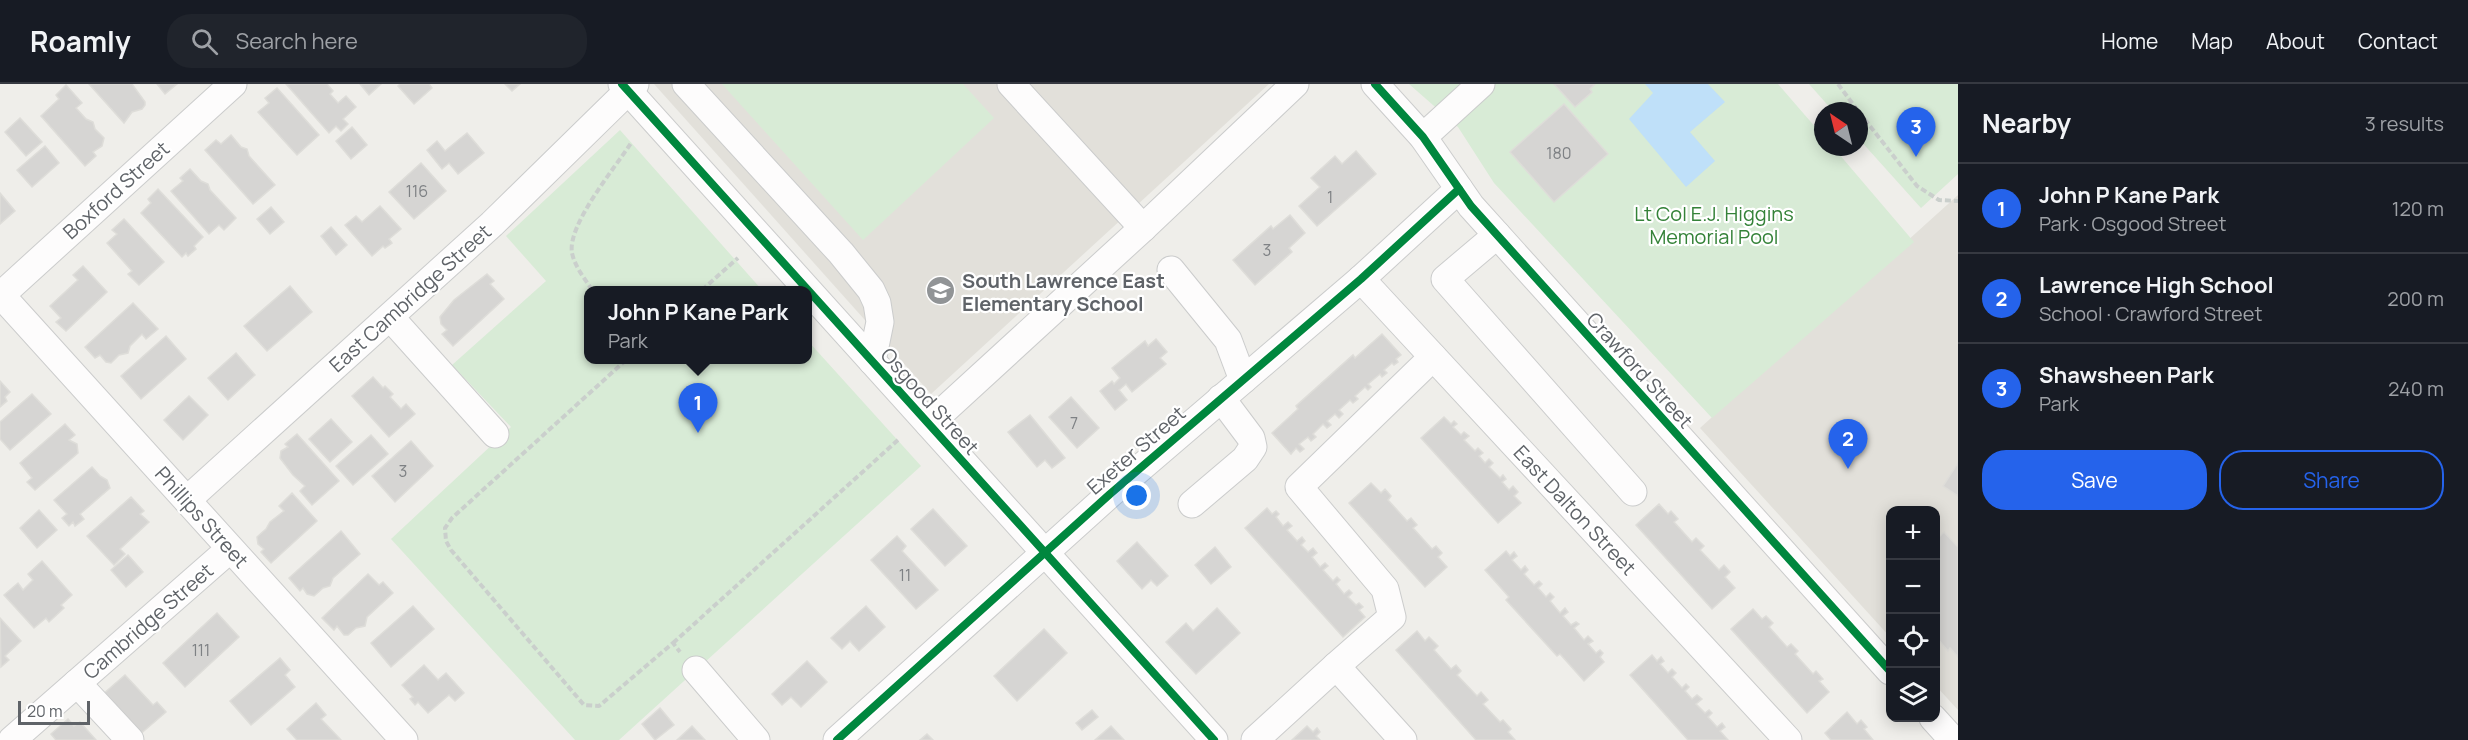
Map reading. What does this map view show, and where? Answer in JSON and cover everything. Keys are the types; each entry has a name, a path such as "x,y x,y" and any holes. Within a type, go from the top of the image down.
{"street":[{"name":"Boxford Street","path":"0,295 233,84"},
{"path":"687,84 782,191 841,253 871,290 877,303 880,322 872,361"},
{"path":"1011,84 1143,228"},
{"path":"929,424 1143,228 1295,84"},
{"name":"Crawford Street","path":"1375,84 1423,137 1459,189 1497,235 1887,668"},
{"path":"1423,137 1481,84"},
{"name":"Osgood Street","path":"628,86 805,286"},
{"name":"East Cambridge Street","path":"187,500 492,224 628,86"},
{"name":"Exeter Street","path":"839,739 1045,552 1361,279 1459,189"},
{"path":"1497,235 1445,279 1633,492"},
{"path":"1171,270 1228,340 1243,380"},
{"name":"East Dalton Street","path":"1361,279 1788,740"},
{"name":"Osgood Street","path":"812,293 1214,740"},
{"name":"Phillips Street","path":"0,295 404,740"},
{"path":"390,316 495,434"},
{"path":"1255,740 1392,616 1385,589 1299,487 1433,357"},
{"path":"1192,504 1245,459 1253,447 1251,438 1221,398"},
{"name":"Cambridge Street","path":"12,740 230,549"},
{"path":"1336,666 1402,740"},
{"path":"696,670 756,740"},
{"path":"77,683 130,740"},
{"path":"1937,722 1953,740"}],"path":[{"path":"1838,84 1852,102"},
{"path":"1868,123 1917,186 1938,200 1958,201"},
{"path":"589,286 572,252 575,230 586,208 631,143"},
{"path":"707,286 738,258"},
{"path":"622,364 452,518 444,528 446,541 451,550 584,705 599,706 673,643 898,440"},
{"path":"673,643 696,670"}],"shaded area":[{"name":"South Lawrence East Elementary School","path":"654,84 1269,84 931,394"},
{"path":"1958,195 1958,710 1940,690 1940,506 1886,506 1886,633 1700,428"}],"green space":[{"path":"722,84 963,84 994,118 863,240"},
{"name":"Lt Col E.J. Higgins Memorial Pool","path":"1409,84 1778,84 1814,126 1814,156 1841,156 1914,242 1712,418 1494,183 1458,127"},
{"path":"1809,84 1958,84 1958,174 1921,208 1868,149 1868,102 1825,102"},
{"path":"620,130 758,286 584,286 584,364 812,364 812,345 921,466 619,740 575,740 391,539 511,427 452,365 546,281 506,236"}],"water":[{"path":"1645,84 1708,84 1725,102 1690,132 1715,161 1686,187 1629,119 1653,93"}],"building":[{"path":"89,84 132,84 145,105 142,109 132,112 124,123"},
{"path":"157,84 177,84 165,94"},
{"path":"286,84 327,84 333,91 330,94 338,103 346,96 356,107 343,119 348,124 341,131 336,126 329,133"},
{"path":"360,84 381,84 369,95"},
{"path":"400,84 429,84 432,88 414,104 398,86"},
{"path":"505,84 520,84 512,91"},
{"path":"1554,84 1595,84 1590,89 1592,92 1575,107"},
{"path":"66,85 82,103 76,108 86,119 93,122 95,129 104,138 102,146 93,152 96,156 85,166 41,116 59,99 56,95"},
{"path":"277,88 319,135 297,155 258,112 269,103 265,98"},
{"path":"1564,104 1608,154 1554,202 1510,152"},
{"path":"20,118 42,142 26,156 5,132"},
{"path":"352,127 367,145 351,159 336,141"},
{"path":"467,133 484,153 458,174 449,163 442,169 427,150 437,141 445,151"},
{"path":"231,135 241,147 247,149 249,156 275,185 253,204 205,150 216,140 221,144"},
{"path":"45,146 59,163 32,187 17,170"},
{"path":"1356,151 1376,174 1317,226 1299,206 1320,187 1311,178 1335,156 1342,164"},
{"path":"421,163 446,191 414,219 389,192"},
{"path":"190,169 201,181 208,184 210,190 236,218 224,230 219,225 209,234 171,191 183,181 180,178"},
{"path":"158,189 203,237 194,246 196,249 188,256 186,253 182,257 141,213 151,203 148,199"},
{"path":"0,193 15,211 0,224"},
{"path":"380,206 401,229 389,239 392,243 385,248 383,246 372,256 345,225 356,216 362,222"},
{"path":"271,207 284,222 270,234 257,219"},
{"path":"1290,215 1305,233 1289,248 1292,252 1255,285 1233,260 1271,226 1273,229"},
{"path":"124,219 164,262 139,285 128,274 132,271 107,243 117,234 112,230"},
{"path":"331,227 347,245 336,255 321,236"},
{"path":"83,266 107,292 66,331 56,322 61,318 50,306 78,280 73,275"},
{"path":"487,274 494,281 490,284 504,299 453,346 442,334 447,330 441,324 440,317 454,300"},
{"path":"290,286 312,312 267,351 244,326"},
{"path":"133,303 158,329 146,339 142,334 130,346 128,353 119,355 111,363 106,362 100,355 95,358 85,347"},
{"path":"1382,334 1401,355 1396,359 1398,362 1394,365 1392,363 1384,370 1387,373 1382,377 1380,374 1368,384 1371,387 1368,390 1365,387 1355,396 1358,399 1353,403 1350,400 1339,410 1343,414 1339,418 1335,414 1327,421 1331,425 1327,428 1323,424 1313,434 1316,437 1311,441 1308,437 1299,444 1304,449 1300,452 1296,448 1291,454 1272,433 1298,409 1296,406 1353,355 1355,358"},
{"path":"166,336 186,359 141,399 121,376"},
{"path":"1156,339 1167,352 1160,358 1166,364 1132,392 1126,384 1119,390 1127,400 1115,410 1100,391 1112,381 1114,384 1120,378 1112,368 1145,341 1148,346"},
{"path":"236,353 255,375 228,400 208,378"},
{"path":"373,377 383,388 385,386 393,394 390,397 401,409 406,404 415,414 389,437 352,396"},
{"path":"0,381 10,392 5,397 7,401 0,407"},
{"path":"32,394 51,414 10,450 0,439 0,422"},
{"path":"189,396 208,415 183,440 164,420"},
{"path":"1071,397 1099,428 1077,448 1049,417"},
{"path":"1030,415 1065,458 1052,468 1045,460 1037,467 1008,432"},
{"path":"1444,417 1451,424 1454,421 1457,424 1453,427 1461,435 1464,432 1469,436 1464,440 1475,451 1478,448 1483,453 1479,456 1485,463 1489,459 1493,463 1489,467 1500,478 1503,475 1506,479 1502,482 1509,490 1513,486 1518,492 1514,496 1521,503 1498,523 1421,438"},
{"path":"331,419 352,442 330,462 309,439"},
{"path":"65,424 75,435 69,440 77,444 78,453 35,490 27,482 32,478 20,463"},
{"path":"297,434 339,481 312,505 300,491 305,486 280,458 281,451 288,447 285,444"},
{"path":"371,435 388,454 353,485 336,466"},
{"path":"411,441 433,466 395,502 372,476"},
{"path":"1958,463 1958,496 1943,486"},
{"path":"92,467 107,480 110,488 80,514 84,519 75,526 73,522 69,526 62,518 67,514 54,500"},
{"path":"1371,483 1381,493 1385,489 1391,496 1388,500 1407,521 1411,518 1417,525 1413,528 1432,549 1436,546 1442,553 1438,557 1447,567 1425,587 1349,503"},
{"path":"292,493 317,521 271,563 261,552 264,549 258,544 257,537 284,511 279,506"},
{"path":"131,497 144,511 140,514 149,522 120,549 125,554 114,565 87,536"},
{"path":"1659,504 1668,514 1671,511 1678,519 1674,522 1692,542 1696,538 1704,546 1700,550 1719,570 1724,565 1730,572 1725,577 1735,588 1712,609 1636,525"},
{"path":"1267,508 1272,514 1276,511 1279,514 1276,517 1283,526 1288,522 1292,526 1287,530 1297,541 1302,537 1305,541 1301,545 1308,552 1313,548 1317,553 1312,557 1320,567 1325,563 1328,566 1323,570 1333,581 1337,577 1340,580 1336,584 1344,594 1349,590 1352,593 1348,597 1356,605 1359,603 1363,607 1359,610 1365,617 1343,637 1245,528"},
{"path":"933,509 967,546 945,566 911,529"},
{"path":"39,510 57,530 37,548 20,528"},
{"path":"341,531 360,554 333,578 330,586 323,588 314,596 307,594 303,588 300,591 289,578"},
{"path":"1944,532 1958,547 1958,657 1950,648 1948,651 1940,642 1940,536"},
{"path":"897,536 906,546 902,551 938,590 916,609 871,560"},
{"path":"1137,542 1168,576 1157,586 1151,580 1142,589 1117,561"},
{"path":"1215,547 1231,567 1211,584 1195,565"},
{"path":"1506,551 1510,556 1514,552 1517,556 1512,560 1521,570 1525,566 1528,570 1524,574 1534,585 1539,581 1542,584 1538,588 1546,597 1550,593 1554,597 1550,601 1560,613 1565,608 1568,612 1563,616 1571,625 1576,622 1579,624 1574,628 1584,640 1588,636 1593,641 1588,644 1596,653 1600,650 1603,653 1600,657 1604,662 1584,681 1560,654 1557,656 1506,600 1509,597 1485,570"},
{"path":"128,555 143,572 126,587 111,570"},
{"path":"42,561 72,595 61,605 64,608 49,622 46,618 34,628 4,595 18,583 23,590 33,580 28,574"},
{"path":"368,574 379,585 383,582 393,593 367,617 365,626 344,635 337,626 334,630 322,618"},
{"path":"413,606 434,629 391,667 371,643"},
{"path":"866,606 885,627 859,651 850,641 842,649 831,638"},
{"path":"1217,608 1240,633 1196,674 1166,642 1186,623 1193,631"},
{"path":"1753,609 1762,619 1766,616 1773,623 1769,627 1787,647 1791,644 1798,651 1795,654 1813,674 1816,671 1823,679 1819,681 1829,692 1807,713 1731,629"},
{"path":"217,613 239,637 185,687 163,663"},
{"path":"0,618 21,641 5,656 9,660 1,667"},
{"path":"1044,629 1067,653 1017,701 994,676"},
{"path":"1417,631 1425,641 1429,637 1438,646 1434,650 1451,669 1456,665 1461,671 1457,675 1477,696 1481,692 1488,700 1483,704 1500,722 1503,720 1511,729 1508,732 1515,740 1476,740 1396,650"},
{"path":"1652,655 1657,661 1661,657 1664,661 1660,664 1668,673 1672,669 1676,673 1672,677 1682,688 1686,684 1689,687 1685,691 1692,699 1697,695 1702,699 1696,704 1705,713 1709,710 1712,713 1708,717 1717,727 1722,723 1725,727 1720,731 1728,740 1688,740 1630,675"},
{"path":"280,658 290,670 285,675 295,687 251,725 230,701"},
{"path":"807,661 827,682 801,707 791,697 782,705 772,694"},
{"path":"424,665 438,680 446,673 464,693 455,701 449,695 428,713 418,702 415,705 410,699 413,697 402,685"},
{"path":"125,675 153,705 157,702 166,712 138,736 102,695"},
{"path":"316,703 326,715 321,719 341,740 297,740 287,729"},
{"path":"660,708 674,725 655,740 642,724"},
{"path":"1092,710 1098,717 1082,730 1076,723"},
{"path":"1847,712 1857,724 1861,720 1867,727 1864,729 1873,740 1831,740 1825,733"},
{"path":"68,719 74,726 80,722 96,740 56,740 51,734"},
{"path":"692,726 705,740 677,740"},
{"path":"1111,726 1124,740 1095,740"},
{"path":"1307,726 1313,732 1317,728 1320,732 1316,736 1320,740 1292,740"},
{"path":"927,734 933,740 920,740"}],"cycle path":[{"path":"622,84 804,286"},
{"path":"1375,84 1423,137 1471,206 1887,668"},
{"path":"837,740 1110,494 1361,279 1459,189"},
{"path":"812,295 1214,740"}],"place":[{"name":"Shawsheen Park","path":"1916,157"},
{"name":"South Lawrence East Elementary School","path":"941,291"},
{"name":"John P Kane Park","path":"698,433"},
{"name":"Lawrence High School","path":"1848,469"}]}
